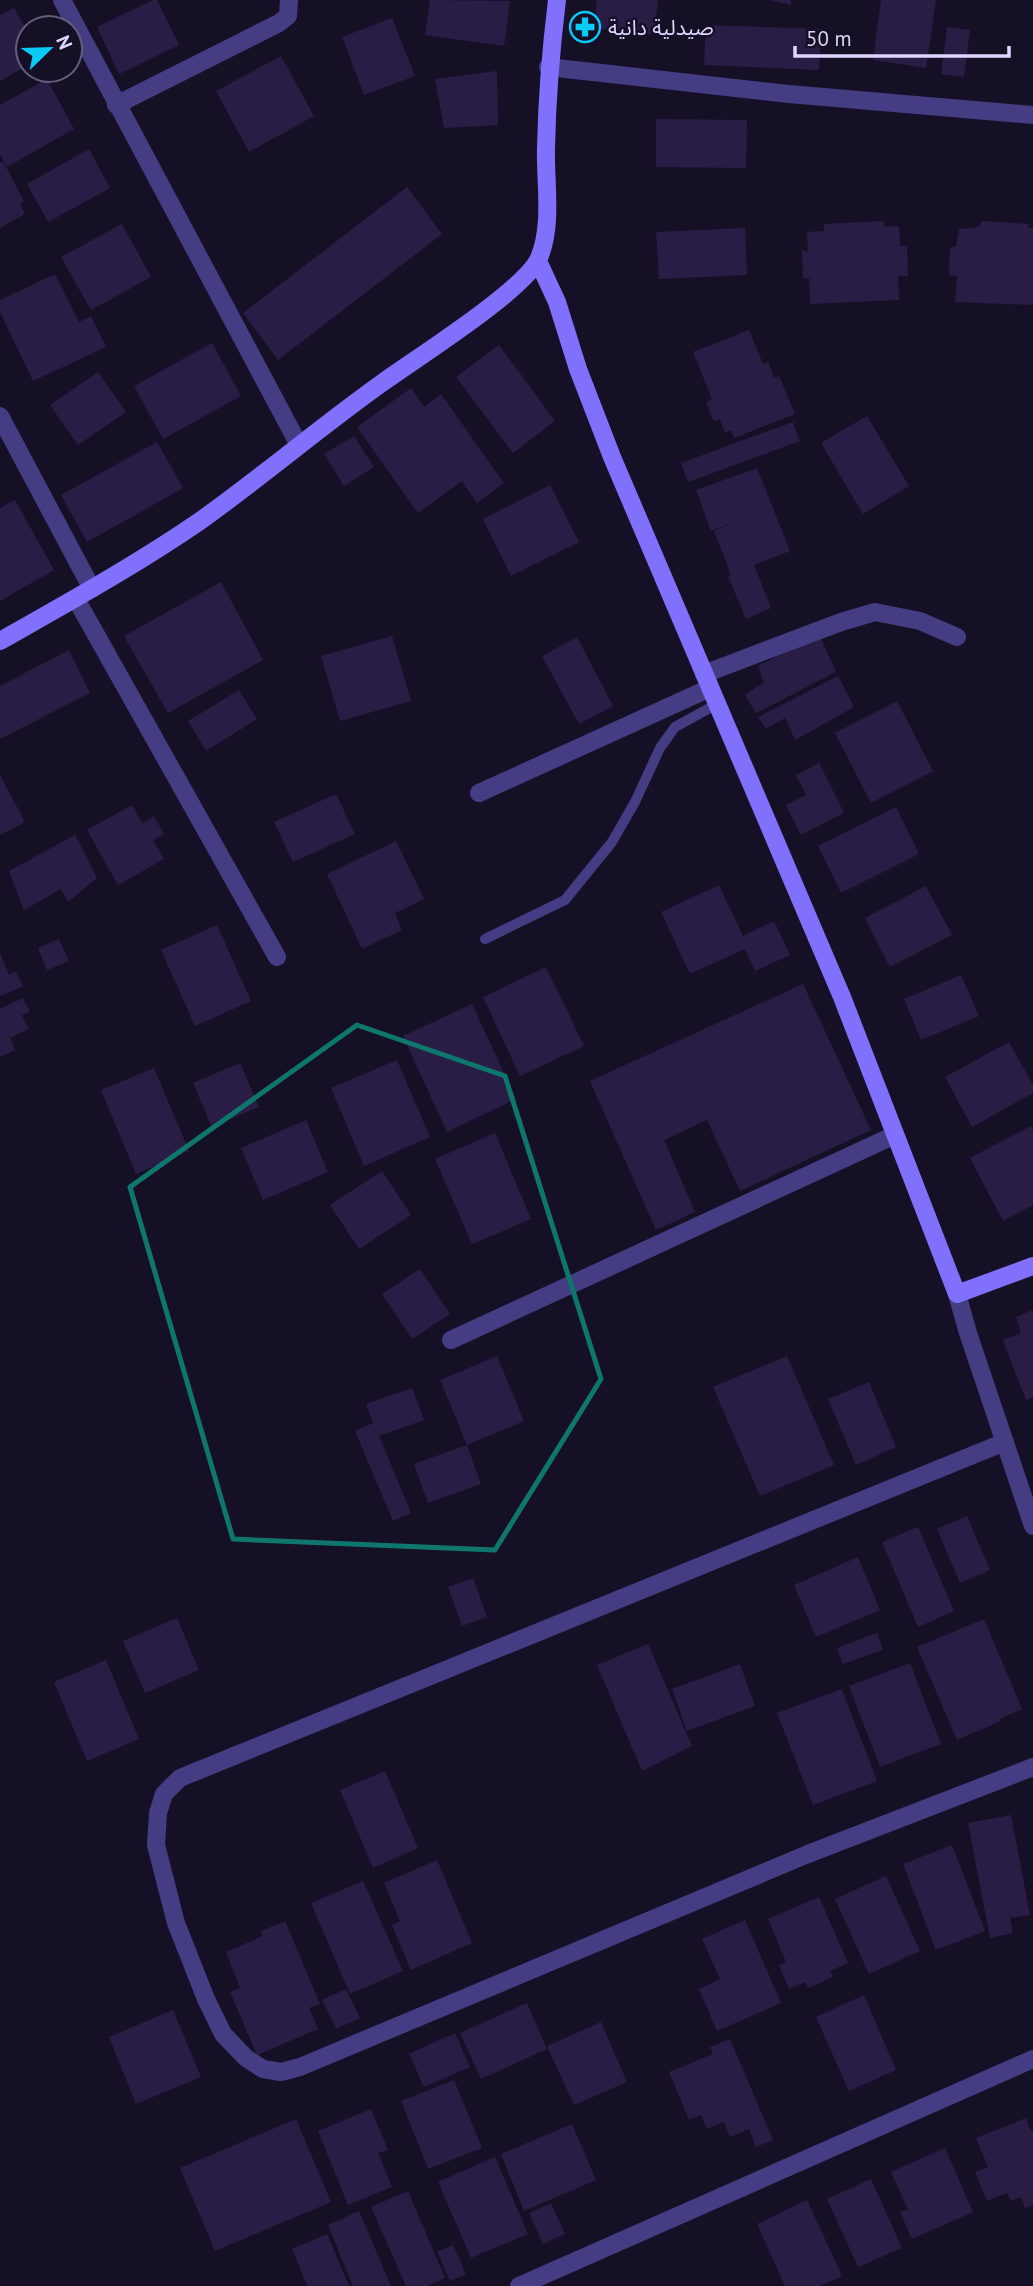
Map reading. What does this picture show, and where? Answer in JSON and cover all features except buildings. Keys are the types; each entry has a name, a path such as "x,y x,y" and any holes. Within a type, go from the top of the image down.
{"street":[{"path":"62,0 299,445"},
{"path":"117,105 279,23 288,16 289,0"},
{"path":"0,641 92,589 200,521 343,410 529,275 538,261 546,226 548,67 557,0"},
{"path":"548,67 789,94 1033,115"},
{"path":"538,261 557,302 578,369 612,457 842,997 957,1294 1033,1526"},
{"path":"0,416 92,589"},
{"path":"76,598 277,957"},
{"path":"479,793 710,689 841,622 875,612 920,621 957,637"},
{"path":"452,1340 895,1135"},
{"path":"957,1294 1033,1266"},
{"path":"1005,1442 180,1778 164,1794 158,1813 156,1845 176,1923 223,2034 263,2069 281,2072 300,2067 808,1854 1033,1767"},
{"path":"519,2286 1033,2059"}],"lane":[{"path":"485,939 565,900 612,842 635,802 660,748 710,689"}],"highlighted area":[{"path":"357,1025 505,1076 601,1379 495,1550 233,1539 130,1187"}],"place":[{"name":"صيدلية دانية","path":"585,27"}]}
